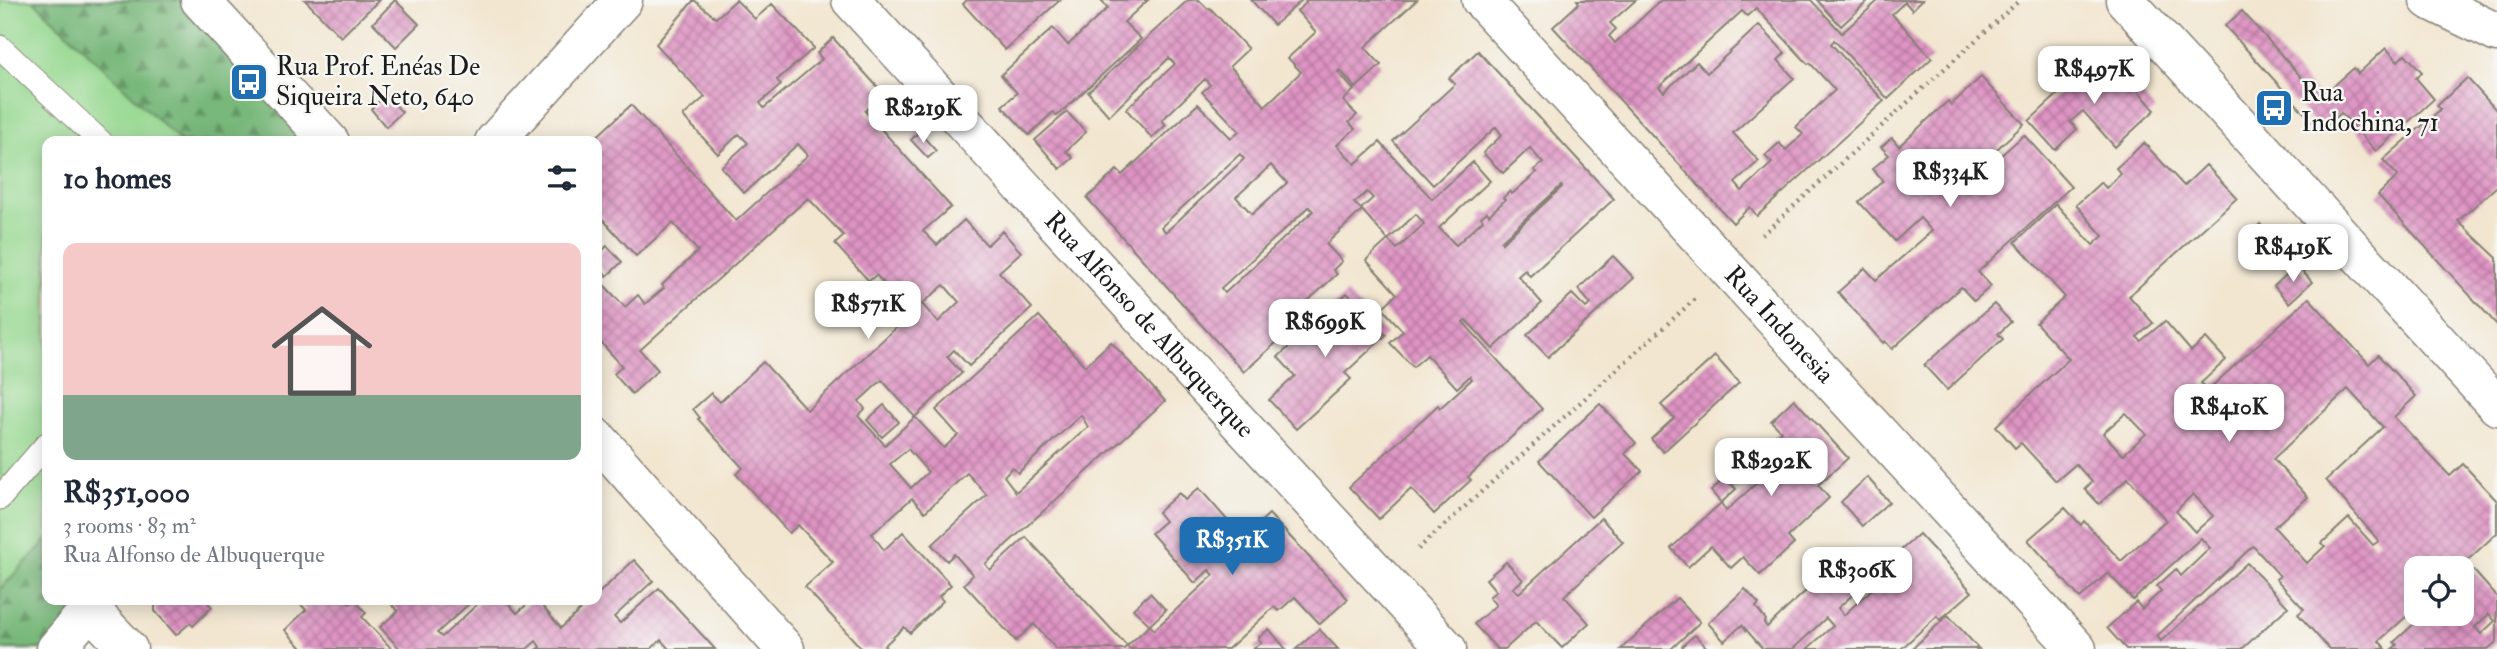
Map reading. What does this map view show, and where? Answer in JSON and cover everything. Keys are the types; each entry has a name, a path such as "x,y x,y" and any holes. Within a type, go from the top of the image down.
{"street":[{"path":"200,0 325,136"},
{"path":"499,136 623,0"},
{"name":"Rua Alfonso de Albuquerque","path":"851,0 1447,649"},
{"name":"Rua Indonesia","path":"1480,0 2077,649"},
{"path":"2125,0 2497,406"},
{"path":"2429,0 2497,33"},
{"path":"602,444 785,649"},
{"path":"56,649 94,605 128,649"}],"lane":[{"path":"0,47 95,136"},
{"path":"0,498 42,450"}],"green space":[{"path":"0,0 200,0 325,136 42,136 42,605 85,605 46,649 0,649"},
{"path":"0,0 33,0 175,136 42,136 42,545 0,589"}],"building":[{"path":"305,0 379,0 341,37"},
{"path":"395,0 419,24 396,47 373,23"},
{"path":"694,0 716,18 736,0 755,19 772,4 814,48 777,80 781,85 760,103 764,108 822,59 817,53 833,38 884,94 865,111 951,207 923,231 937,245 964,220 987,245 1002,231 1021,252 999,272 1032,308 969,366 954,350 947,357 962,373 915,417 944,448 958,435 936,410 1039,316 1085,366 1111,342 1165,401 985,564 990,570 1026,537 1127,646 1124,649 1056,649 1034,624 1016,641 964,584 973,575 954,554 947,561 932,545 987,495 967,473 925,512 912,498 872,534 884,550 903,532 951,585 939,596 943,601 910,633 904,627 884,646 887,649 862,649 805,587 833,562 798,525 789,533 736,474 743,468 698,419 700,418 693,409 711,393 720,402 763,362 807,410 912,313 876,275 869,281 835,244 844,236 808,198 640,350 658,370 632,394 614,374 622,366 602,344 602,287 604,285 625,307 638,295 645,304 664,288 662,285 698,251 673,223 636,256 602,219 602,136 597,136 631,105 736,221 808,155 798,144 744,193 721,167 748,143 739,134 718,154 683,116 705,97 656,44","holes":["944,285 959,302 938,322 922,304","882,380 915,417 885,445 858,416 865,409 859,401","1081,415 1088,427 1016,492 1004,476 1012,467 1018,473","908,449 928,472 911,488 890,464"]},
{"path":"967,0 1060,0 1005,50 963,4"},
{"path":"1101,0 1148,0 1124,22 1141,39 1057,116 1053,112 1029,135 1002,106 1017,93 1001,75 1053,28 1068,45 1108,8"},
{"path":"1188,0 1199,0 1210,8 1248,49 1230,66 1265,106 1301,72 1288,58 1316,32 1297,11 1306,3 1305,0 1417,0 1365,47 1381,65 1356,88 1340,70 1338,72 1354,90 1343,101 1357,115 1349,122 1355,129 1337,145 1355,164 1380,142 1432,199 1473,162 1490,181 1439,228 1456,245 1483,220 1481,217 1487,212 1489,215 1505,200 1503,198 1510,191 1512,194 1537,172 1534,170 1543,163 1530,148 1503,173 1483,153 1502,135 1496,127 1433,185 1393,141 1455,84 1449,78 1478,51 1614,199 1530,276 1525,270 1518,276 1542,303 1493,349 1466,320 1463,322 1542,409 1468,477 1471,480 1434,514 1411,489 1379,519 1349,487 1438,405 1440,408 1472,379 1470,376 1457,388 1427,355 1413,367 1390,343 1403,331 1382,308 1397,294 1366,260 1388,240 1362,210 1326,244 1342,261 1333,270 1337,274 1297,311 1303,318 1244,372 1087,198 1117,170 1122,175 1198,104 1231,138 1239,131 1202,92 1210,85 1205,79 1162,120 1166,125 1152,138 1126,109 1175,64 1169,58 1109,116 1088,92","holes":["1240,154 1244,159 1166,232 1161,227","1271,165 1287,183 1252,214 1236,197","1561,186 1562,187 1502,243 1501,241","1367,192 1373,198 1361,209 1354,203","1309,207 1313,211 1225,293 1221,288","1416,214 1424,224 1397,249 1388,240"]},
{"path":"1251,0 1302,0 1274,25"},
{"path":"1577,0 1636,0 1610,23 1616,29 1609,36 1615,43 1661,0 1811,0 1842,33 1879,0 1922,0 1912,10 1905,2 1892,14 1932,58 1888,99 1834,40 1831,44 1884,101 1757,216 1750,207 1733,223 1553,27 1579,3","holes":["1756,8 1808,64 1810,63 1835,90 1796,127 1803,134 1786,150 1779,143 1765,156 1772,163 1742,191 1735,183 1759,161 1733,133 1794,78 1778,60 1785,53 1759,25 1707,73 1697,62 1664,92 1659,87 1742,11 1747,16"]},
{"path":"1817,0 1869,0 1841,26"},
{"path":"2242,11 2320,98 2354,68 2358,74 2386,48 2398,61 2405,54 2422,72 2416,78 2434,99 2376,151 2341,113 2321,131 2225,26"},
{"path":"2099,56 2118,78 2123,73 2155,110 2115,147 2083,111 2070,122 2077,129 2055,150 2029,121"},
{"path":"1981,77 2024,124 1984,161 1989,166 2024,135 2071,187 1978,272 1991,286 1974,301 1961,287 1892,349 1885,341 1883,343 1838,292 1865,268 1876,280 1932,231 1920,218 1895,241 1859,202 1883,181 1872,169 1889,155 1881,147 1892,138 1899,146 1948,101 1951,105"},
{"path":"2467,78 2497,111 2497,186 2458,221 2497,258 2497,325 2378,195 2398,176 2383,160 2441,109 2437,106"},
{"path":"386,95 402,112 386,127 371,109"},
{"path":"1067,112 1086,132 1066,151 1073,158 1060,169 1035,140"},
{"path":"919,132 936,151 928,158 911,140"},
{"path":"2144,143 2184,186 2206,165 2237,198 2129,296 2153,323 2137,337 2141,341 2165,321 2191,351 2206,338 2226,360 2201,383 2209,392 2212,386 2309,298 2369,364 2378,355 2416,396 2394,417 2450,476 2463,464 2497,501 2497,533 2472,556 2404,556 2404,619 2379,641 2386,649 2329,649 2298,614 2304,609 2276,579 2280,576 2253,546 2157,636 2161,641 2247,563 2288,607 2242,649 2126,649 2107,628 2136,602 2142,609 2161,591 2157,586 2176,569 2181,576 2210,548 2201,538 2133,600 2108,573 2080,598 2028,540 2065,508 2081,525 2084,521 2121,561 2166,520 2128,478 2099,504 2085,489 2092,482 2076,464 2056,481 2021,443 2015,448 1996,426 2069,359 2036,323 2065,297 2015,242 2056,204 2093,245 2103,236 2076,205 2101,182 2106,188 2121,174 2116,168","holes":["2348,389 2383,427 2326,480 2379,541 2373,545 2349,518 2322,543 2325,546 2307,563 2274,527 2308,497 2273,459","2126,413 2146,434 2123,455 2103,433","2193,494 2213,516 2195,532 2176,511"]},
{"path":"2260,224 2272,237 2252,255 2241,243"},
{"path":"607,246 622,262 607,276 602,270 602,251"},
{"path":"1613,256 1634,278 1548,357 1527,335 1572,294 1586,308 1591,304 1578,289"},
{"path":"2297,265 2312,282 2289,303 2274,286"},
{"path":"1347,293 1386,335 1345,373 1351,379 1296,429 1269,400 1295,376 1278,357"},
{"path":"1994,304 2011,322 1998,334 2003,339 1947,390 1924,365"},
{"path":"1715,356 1739,383 1663,452 1651,439 1674,418 1661,405"},
{"path":"1794,399 1848,458 1818,485 1829,498 1788,537 1794,544 1760,575 1743,557 1731,568 1711,546 1688,567 1671,548 1721,503 1726,511 1760,480 1754,473 1783,447 1774,437 1781,431 1771,421"},
{"path":"1600,404 1636,443 1625,454 1642,471 1591,517 1539,461"},
{"path":"884,405 899,422 882,437 867,420"},
{"path":"1867,477 1889,502 1862,526 1841,502"},
{"path":"1725,478 1736,489 1721,503 1711,491"},
{"path":"1199,488 1243,538 1269,514 1348,599 1320,624 1295,597 1279,611 1274,607 1228,649 1129,649 1127,646 1150,625 1154,630 1214,575 1209,570 1195,583 1151,533 1165,521 1158,512 1179,493 1185,500"},
{"path":"1601,518 1623,542 1564,596 1589,623 1562,648 1536,621 1505,649 1497,649 1474,624 1496,605 1489,597 1496,591 1486,579 1506,562 1523,580 1513,588 1519,593"},
{"path":"1919,534 1972,592 1940,620 1937,616 1901,649 1807,649 1833,626 1826,618 1793,649 1763,649 1742,625 1724,641 1708,623 1745,589 1759,604 1756,607 1766,620 1764,623 1767,627 1835,564 1858,590 1838,608 1844,615 1895,568 1889,561"},
{"path":"634,560 653,581 614,617 620,623 659,588 715,649 669,649 661,640 651,649 537,649 540,647 536,641 527,649 400,649 380,627 398,611 392,605 468,605 437,633 442,637 477,605 510,605 517,613 526,605 541,605 561,628 586,605 602,605 602,590"},
{"path":"2474,571 2497,597 2497,641 2488,649 2392,649 2397,645 2394,642 2412,626 2474,626","holes":["2489,614 2495,621 2481,634 2475,627"]},
{"path":"1150,593 1166,610 1150,625 1133,609"},
{"path":"1677,598 1700,622 1671,649 1621,649"},
{"path":"155,605 212,607 193,626 190,623 176,635 155,611"},
{"path":"302,605 359,605 366,613 362,617 392,649 299,649 301,647 285,630 306,610"},
{"path":"1948,615 1979,649 1912,649"},
{"path":"1269,629 1286,649 1253,649 1261,642 1258,638"},
{"path":"1319,629 1338,649 1296,649 1308,639"},
{"path":"1695,635 1708,649 1684,649 1682,646"}],"place":[{"name":"Rua Prof. Enéas De Siqueira Neto, 640","path":"249,82"},
{"name":"Rua Indochina, 71","path":"2274,108"}]}
